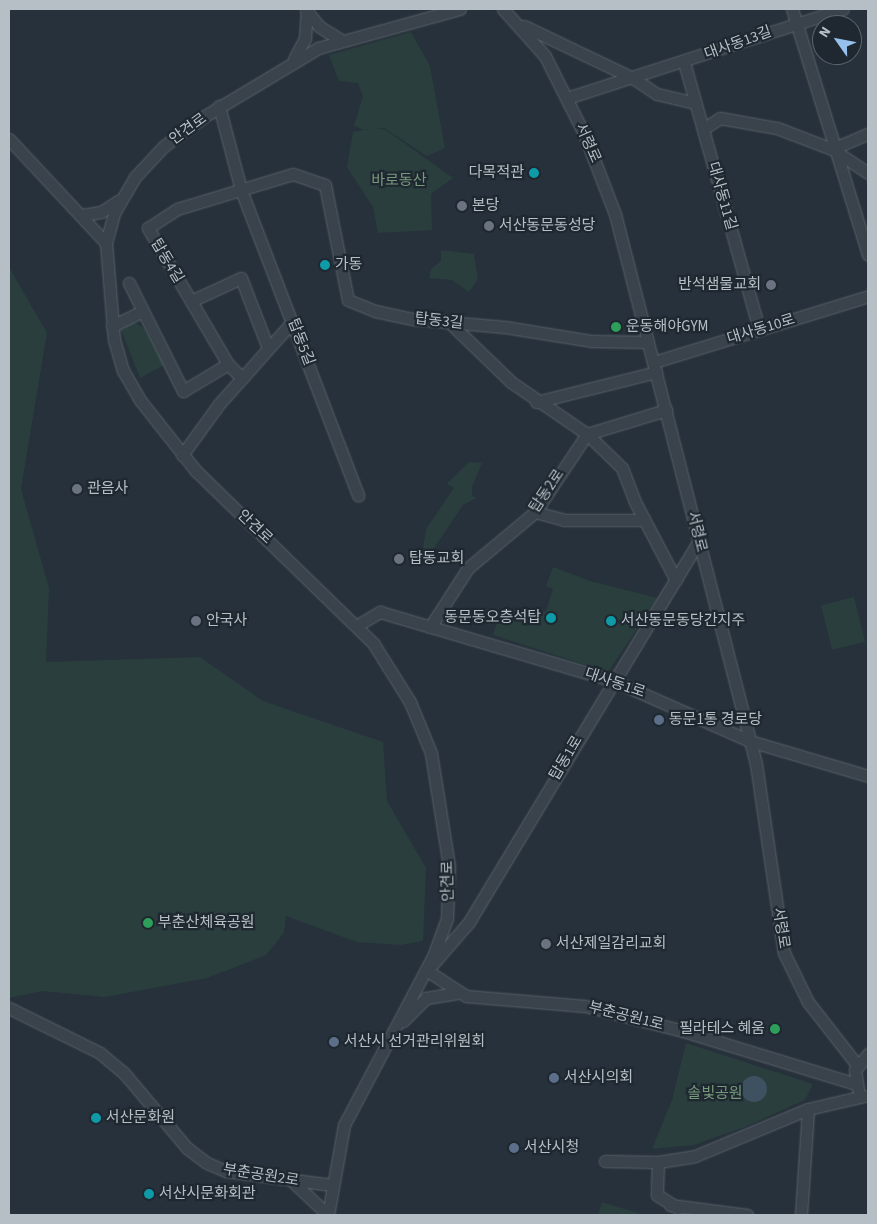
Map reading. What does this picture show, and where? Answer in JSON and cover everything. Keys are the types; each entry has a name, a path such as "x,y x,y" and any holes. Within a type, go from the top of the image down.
{"street":[{"name":"안견로","path":"328,1215 344,1125 396,1021 426,970 445,925 450,891 446,841 431,753 398,681 358,625 182,455 130,385 117,356 112,326 106,244 123,196 164,146 219,106 291,62 341,40 460,9"},
{"name":"서령로","path":"503,9 518,23 545,56 567,98 616,214 750,741 788,964 808,1002 857,1066"},
{"path":"792,9 832,149 868,255"},
{"name":"대사동13길","path":"567,98 684,62 796,22 843,9"},
{"path":"306,10 320,27 341,40"},
{"path":"291,62 305,38 306,10"},
{"path":"518,23 633,78 664,97 695,103"},
{"name":"대사동11길","path":"684,62 759,330"},
{"name":"탑동5길","path":"219,106 241,190 293,321 358,495"},
{"path":"703,129 720,118 777,128 832,149 868,174"},
{"path":"832,149 868,134"},
{"path":"9,139 82,214 106,244"},
{"name":"탑동3길","path":"241,190 294,174 325,186 348,300 374,312 450,323 505,327 591,341 648,342"},
{"name":"탑동4길","path":"241,190 177,210 148,228 228,364 242,378"},
{"path":"82,214 101,212 123,196"},
{"path":"191,301 241,278 268,348"},
{"path":"129,283 183,391 228,364"},
{"name":"대사동10로","path":"536,402 655,367 759,330 868,296"},
{"path":"112,326 143,311"},
{"path":"182,455 242,378 293,321"},
{"path":"450,323 536,402 587,434 622,469 644,520 676,580"},
{"path":"587,434 666,410"},
{"name":"탑동2로","path":"430,627 468,568 535,512 587,434"},
{"path":"535,512 564,520 644,520"},
{"name":"탑동1로","path":"426,970 466,926 699,540"},
{"name":"대사동1로","path":"358,625 380,612 614,680 750,741 868,776"},
{"name":"부춘공원1로","path":"426,970 459,994 486,999 555,1002 630,1016 856,1084"},
{"path":"396,1021 403,1021 426,998 459,994"},
{"name":"부춘공원2로","path":"9,1008 65,1032 106,1057 200,1159 226,1170 332,1185"},
{"path":"605,1161 658,1162 705,1153 808,1109 866,1097 856,1084 857,1066 868,1054"},
{"path":"801,1215 808,1109"},
{"path":"658,1162 657,1195 670,1205 695,1215"},
{"path":"291,1180 328,1215"},
{"path":"670,1205 747,1215"}],"green space":[{"path":"411,32 430,66 445,148 427,156 384,128 364,130 354,126 363,96 358,83 339,81 329,55"},
{"name":"바로동산","path":"374,128 386,130 453,178 431,194 432,230 378,233 373,207 347,167 353,132"},
{"path":"441,250 474,254 478,279 469,292 452,280 429,278 431,269 441,261"},
{"path":"9,267 47,333 21,489 49,588 46,662 200,657 263,701 383,742 387,801 426,868 423,941 400,945 357,942 286,916 284,933 266,955 207,978 105,997 42,991 9,998"},
{"path":"131,321 143,327 164,365 140,378 121,330"},
{"path":"469,462 482,463 472,487 472,496 477,498 463,505 428,557 423,549 426,529 454,488 447,484"},
{"path":"553,567 590,581 658,598 608,672 493,635 501,609 529,616 546,611 553,589 546,586"},
{"path":"854,597 865,642 832,650 821,605"},
{"name":"솔빛공원","path":"686,1043 813,1084 805,1100 745,1127 693,1145 652,1149 672,1100"},
{"path":"602,1202 644,1215 598,1215"}],"water":[{"path":"754,1076 763,1080 767,1089 763,1098 754,1102 745,1098 741,1089 745,1080"}],"place":[{"name":"다목적관","path":"534,173"},
{"name":"본당","path":"462,206"},
{"name":"서산동문동성당","path":"489,226"},
{"name":"가동","path":"325,265"},
{"name":"반석샘물교회","path":"771,285"},
{"name":"운동해야GYM","path":"616,327"},
{"name":"관음사","path":"77,489"},
{"name":"탑동교회","path":"399,559"},
{"name":"동문동오층석탑","path":"551,618"},
{"name":"안국사","path":"196,621"},
{"name":"서산동문동당간지주","path":"611,621"},
{"name":"동문1통 경로당","path":"659,720"},
{"name":"부춘산체육공원","path":"148,923"},
{"name":"서산제일감리교회","path":"546,944"},
{"name":"필라테스 혜움","path":"775,1029"},
{"name":"서산시 선거관리위원회","path":"334,1042"},
{"name":"서산시의회","path":"554,1078"},
{"name":"서산문화원","path":"96,1118"},
{"name":"서산시청","path":"514,1148"},
{"name":"서산시문화회관","path":"149,1194"}]}
